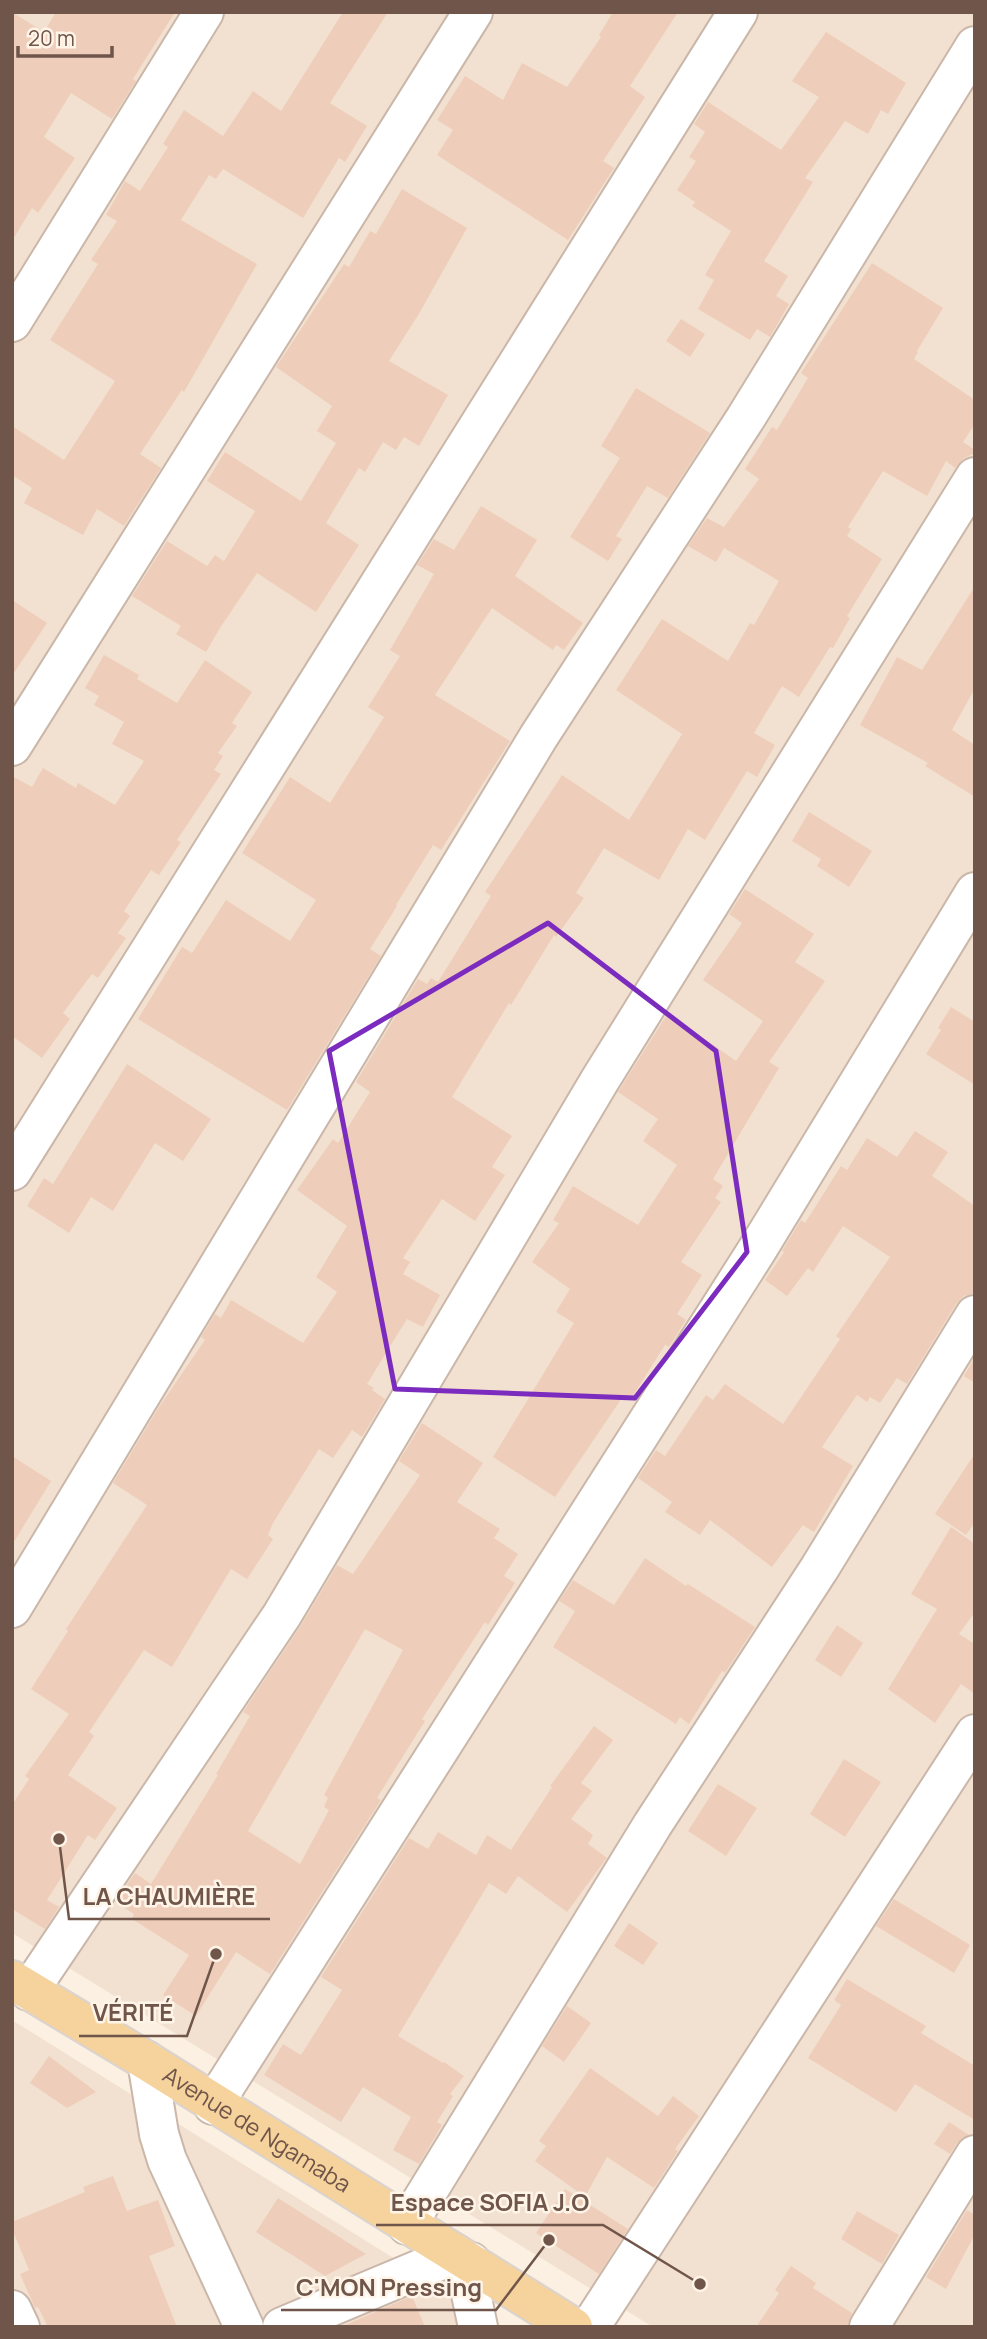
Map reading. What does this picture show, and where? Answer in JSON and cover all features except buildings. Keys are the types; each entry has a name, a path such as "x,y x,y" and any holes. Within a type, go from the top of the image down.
{"main road":[{"name":"Avenue de Ngamaba","path":"20,1986 147,2061 213,2105 572,2327"}],"street":[{"path":"12,322 204,12"},
{"path":"12,746 473,12"},
{"path":"12,1171 738,12"},
{"path":"12,1608 532,748 745,419 975,46"},
{"path":"20,1986 282,1615 600,1080 975,477"},
{"path":"213,2105 757,1250 975,892"},
{"path":"407,2225 645,1836 819,1569 975,1315"},
{"path":"590,2327 975,1734"},
{"path":"147,2061 159,2134 167,2160 244,2327"},
{"path":"869,2327 975,2155"},
{"path":"282,2327 463,2258 478,2327"},
{"path":"12,2310 20,2327"}],"highlighted area":[{"path":"548,923 716,1051 747,1252 635,1398 395,1389 329,1051"}],"shaded area":[{"path":"12,12 975,12 975,2327 653,2327 12,1933"},
{"path":"12,2020 504,2327 12,2327"}],"place":[{"name":"LA CHAUMIÈRE","path":"59,1839"},
{"name":"VÉRITÉ","path":"216,1954"},
{"name":"C'MON Pressing","path":"549,2240"},
{"name":"Espace SOFIA J.O","path":"700,2284"}]}
